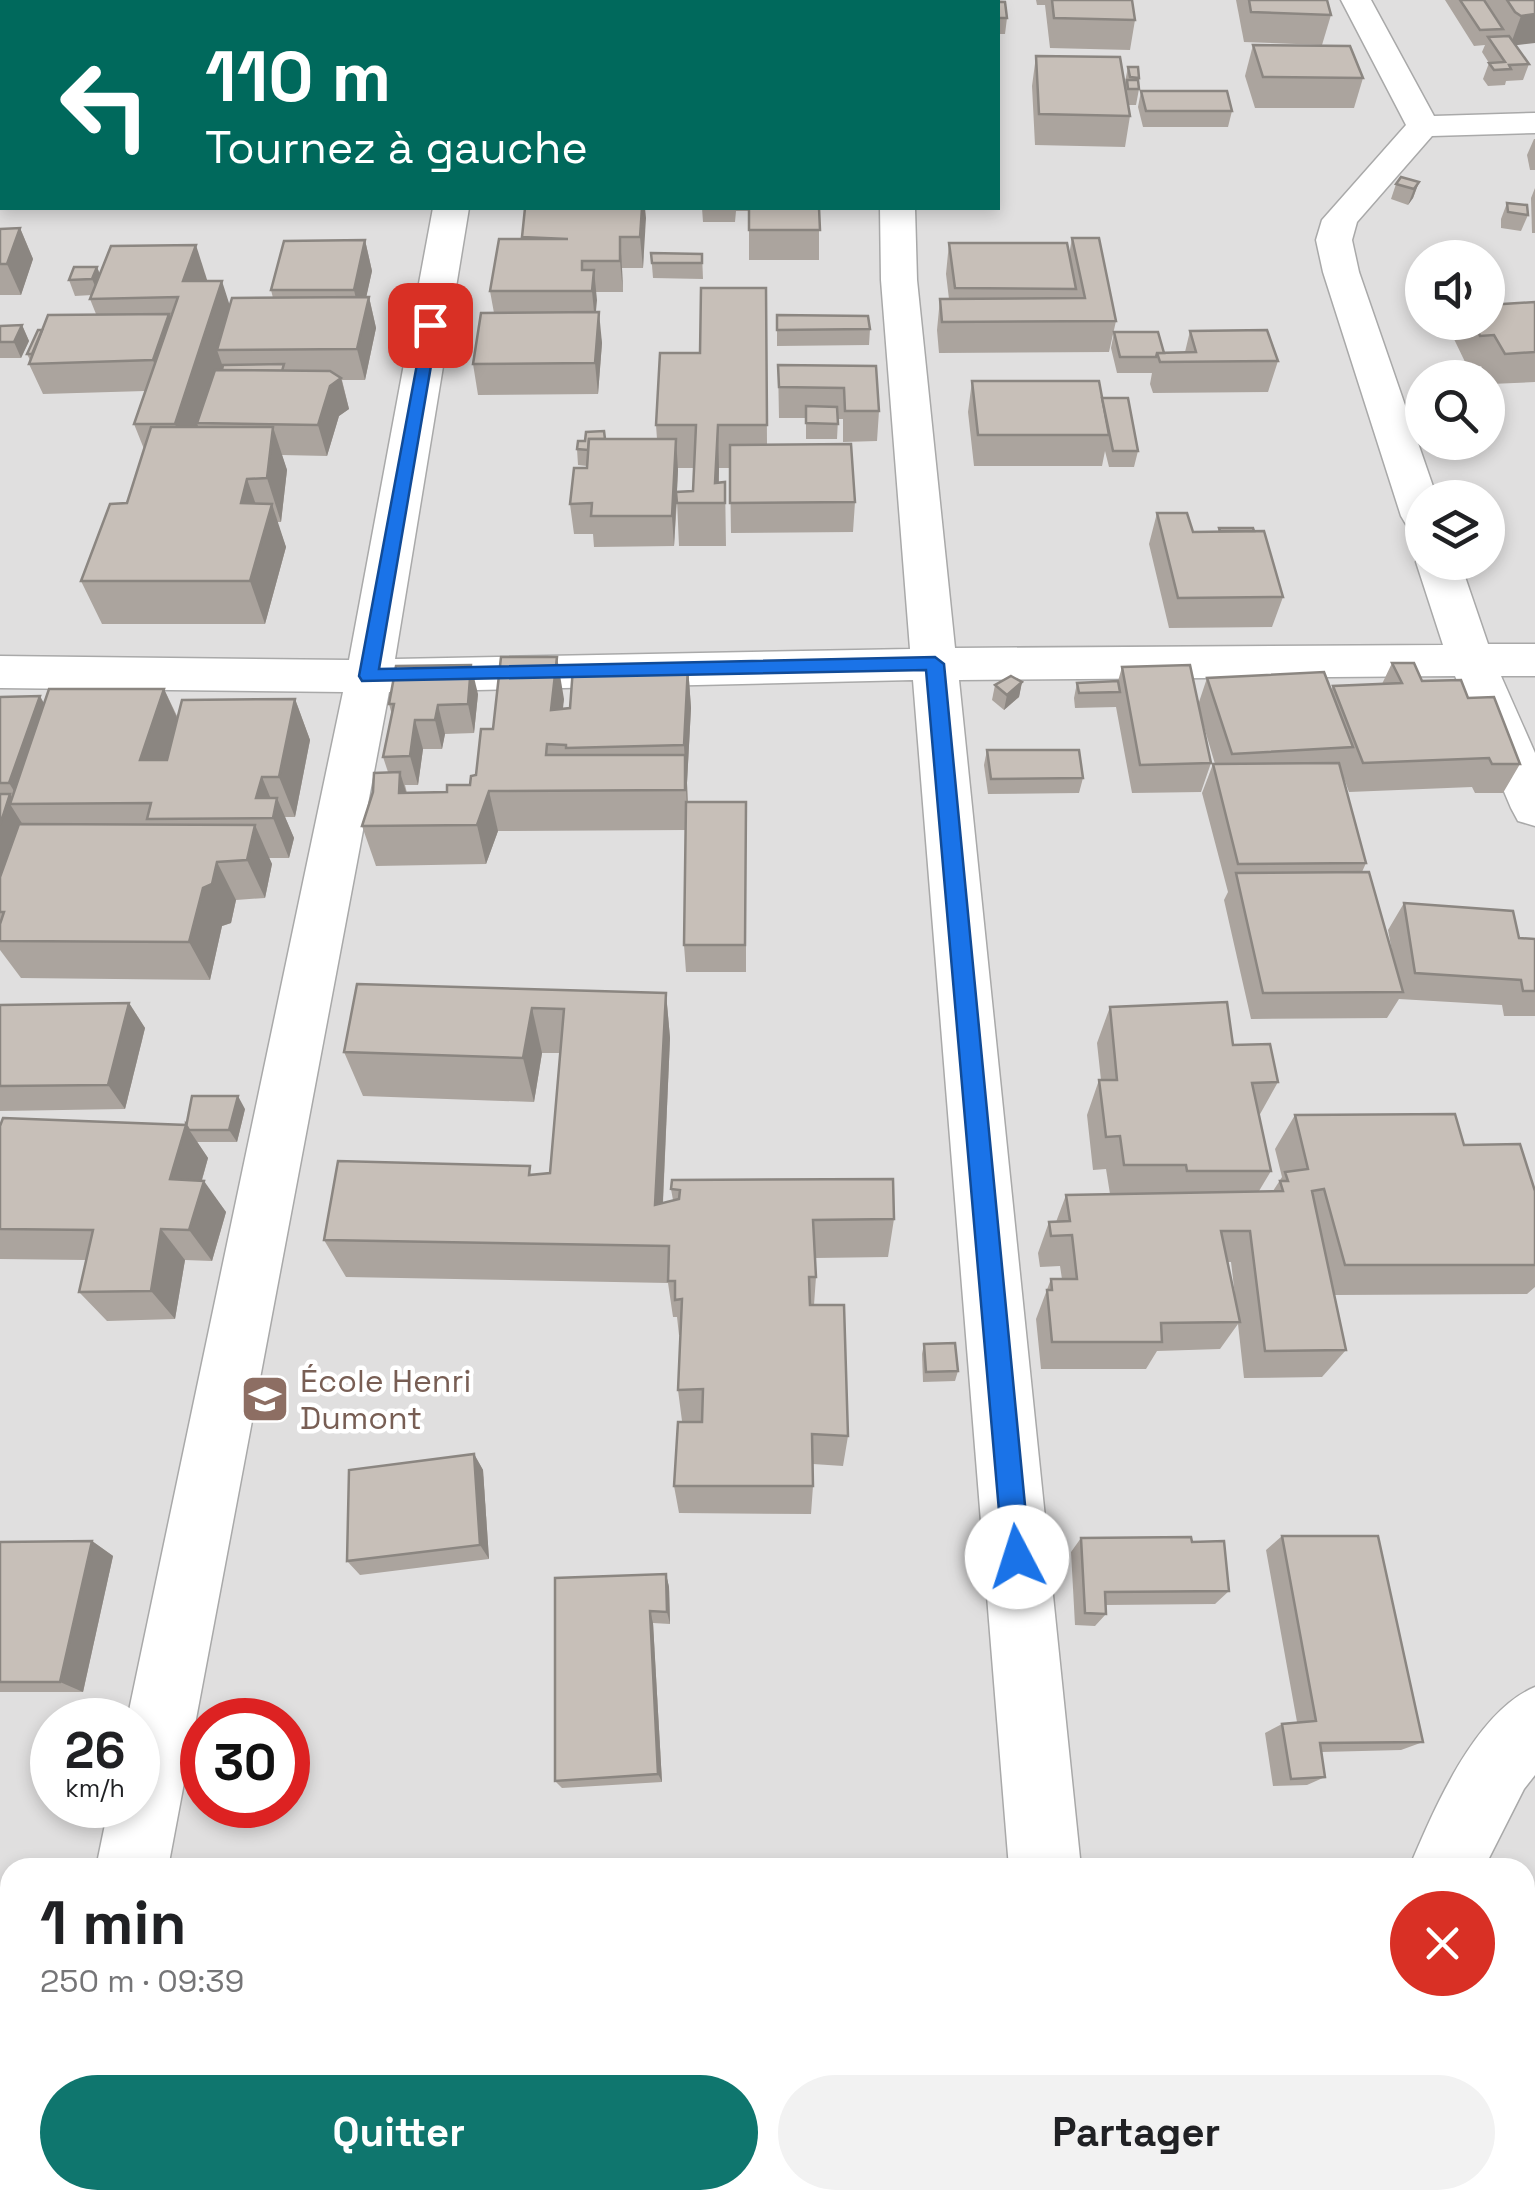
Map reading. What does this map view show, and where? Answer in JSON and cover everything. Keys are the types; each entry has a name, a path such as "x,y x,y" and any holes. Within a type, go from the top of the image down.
{"street":[{"path":"1356,0 1423,126"},
{"path":"1410,480 1341,272 1334,240 1340,220 1423,126 1535,123"},
{"path":"134,1858 368,676 451,210"},
{"path":"896,210 899,280 1044,1858"},
{"path":"1444,580 1471,660 1535,808"},
{"path":"0,672 368,676 935,664 1535,660"},
{"path":"1449,1858 1499,1764 1535,1721"}],"shaded area":[{"path":"1000,0 1535,0 1535,1858 0,1858 0,210 1000,210"}],"building":[{"path":"1052,0 1132,0 1135,20 1054,18"},
{"path":"1249,0 1327,0 1331,15 1251,12"},
{"path":"1460,0 1484,0 1503,29 1480,30"},
{"path":"1507,0 1535,0 1535,14 1521,16"},
{"path":"1000,2 1005,2 1007,18 1000,18"},
{"path":"1509,36 1529,64 1494,70 1489,63 1505,62 1488,37"},
{"path":"1253,45 1350,46 1363,78 1263,77"},
{"path":"1036,56 1120,57 1130,116 1039,114"},
{"path":"1128,67 1138,67 1139,78 1130,77"},
{"path":"1127,80 1138,80 1139,89 1128,89"},
{"path":"1141,91 1227,91 1232,111 1146,111"},
{"path":"1401,177 1419,182 1414,189 1396,184"},
{"path":"1507,203 1527,205 1528,215 1508,212"},
{"path":"525,210 642,210 640,237 620,237 620,261 582,261 582,270 594,270 592,291 490,291 499,239 568,239 522,237"},
{"path":"749,210 819,210 820,230 749,230"},
{"path":"20,228 7,264 0,264 0,229"},
{"path":"1072,238 1099,238 1116,321 942,322 940,299 1085,298"},
{"path":"365,240 354,290 271,290 284,241"},
{"path":"949,243 1067,243 1076,289 955,288"},
{"path":"196,245 183,281 222,281 175,424 134,424 178,297 90,299 111,246"},
{"path":"651,253 702,254 702,263 652,263"},
{"path":"74,267 97,267 92,279 69,280"},
{"path":"701,288 766,288 767,425 718,425 715,483 725,482 725,503 677,503 676,492 693,491 696,425 656,425 660,353 700,353"},
{"path":"369,297 357,349 217,350 232,298"},
{"path":"1535,302 1535,352 1505,354 1497,340 1505,340 1505,304"},
{"path":"599,312 595,363 473,364 481,313"},
{"path":"169,314 153,360 29,364 48,315"},
{"path":"777,315 868,316 870,329 777,330"},
{"path":"22,325 14,342 0,342 0,326"},
{"path":"38,330 42,330 32,354 27,354"},
{"path":"1267,330 1278,361 1160,362 1157,353 1196,352 1190,331"},
{"path":"1114,332 1158,332 1164,353 1157,353 1156,357 1120,357"},
{"path":"284,364 282,371 222,370 223,365"},
{"path":"778,365 876,366 879,411 845,411 844,388 779,387"},
{"path":"215,370 330,371 341,378 330,386 318,425 197,423"},
{"path":"972,381 1099,381 1109,435 978,435"},
{"path":"1102,398 1128,398 1138,451 1113,451"},
{"path":"806,406 837,407 838,424 806,423"},
{"path":"151,427 273,427 267,478 247,479 241,503 272,504 250,581 81,581 110,504 127,503"},
{"path":"604,431 605,439 589,439 588,450 577,449 578,441 585,441 586,432"},
{"path":"589,439 676,439 672,516 591,516 592,503 570,504 574,468 587,468"},
{"path":"851,444 855,502 730,503 730,445"},
{"path":"1157,513 1187,513 1193,532 1264,531 1283,597 1178,598"},
{"path":"1219,528 1253,528 1254,531 1220,531"},
{"path":"501,657 557,657 551,710 570,708 573,668 688,666 684,745 566,748 547,744 546,755 685,755 685,790 489,791 477,825 362,826 373,792 374,773 400,772 399,793 447,792 447,785 470,785 471,776 476,775 481,729 493,729"},
{"path":"1392,663 1414,663 1422,681 1461,680 1468,698 1494,697 1520,764 1492,764 1489,758 1363,763 1333,686 1402,683"},
{"path":"471,665 468,704 438,705 435,720 415,720 410,756 383,757 394,704 389,704 396,666"},
{"path":"1190,665 1211,763 1140,765 1122,667"},
{"path":"1324,672 1353,747 1232,754 1207,678"},
{"path":"1011,676 1022,682 1007,695 995,685"},
{"path":"1118,681 1120,692 1079,693 1077,683"},
{"path":"49,689 164,689 140,760 167,760 182,700 295,699 279,777 262,777 256,798 277,798 273,818 147,819 151,803 10,804"},
{"path":"40,696 9,783 0,783 0,697"},
{"path":"987,750 1079,750 1083,778 991,779"},
{"path":"1339,763 1366,863 1238,864 1213,764"},
{"path":"0,794 10,794 0,825"},
{"path":"686,802 746,802 745,945 684,945"},
{"path":"19,824 255,825 247,860 217,862 212,884 203,888 189,942 0,941 4,912 0,912 0,877"},
{"path":"1369,872 1403,992 1263,993 1236,873"},
{"path":"1404,903 1513,911 1519,938 1535,939 1535,991 1523,991 1521,980 1415,973"},
{"path":"357,984 666,993 655,1205 679,1199 680,1190 671,1189 672,1180 893,1179 894,1219 813,1220 816,1277 809,1277 810,1305 844,1305 848,1436 812,1434 813,1486 674,1486 678,1422 702,1422 703,1389 678,1390 682,1299 675,1300 675,1281 668,1281 669,1246 324,1240 338,1161 530,1166 529,1175 550,1173 564,1009 532,1008 523,1058 344,1052"},
{"path":"1227,1002 1233,1045 1270,1044 1278,1082 1252,1083 1271,1171 1187,1171 1186,1165 1124,1165 1120,1136 1106,1137 1099,1080 1117,1080 1110,1007"},
{"path":"129,1003 108,1085 0,1086 0,1005"},
{"path":"192,1096 238,1096 229,1130 189,1130 186,1125"},
{"path":"1455,1114 1464,1145 1520,1144 1535,1191 1535,1265 1345,1265 1324,1189 1312,1191 1346,1350 1265,1351 1250,1231 1221,1231 1240,1322 1161,1323 1162,1342 1052,1342 1047,1290 1052,1290 1051,1279 1077,1279 1072,1235 1051,1236 1049,1222 1070,1221 1066,1195 1283,1191 1280,1181 1288,1181 1285,1172 1308,1169 1295,1115"},
{"path":"3,1118 186,1125 170,1179 204,1181 189,1230 161,1229 151,1291 79,1292 93,1230 0,1229"},
{"path":"955,1343 958,1371 926,1372 924,1344"},
{"path":"474,1454 480,1545 347,1561 349,1470"},
{"path":"1282,1536 1378,1536 1423,1742 1320,1743 1325,1777 1291,1779 1282,1724 1316,1721"},
{"path":"1191,1537 1192,1542 1224,1541 1229,1591 1105,1592 1106,1614 1085,1613 1081,1538"},
{"path":"92,1541 60,1682 0,1682 0,1542"},
{"path":"666,1574 667,1612 650,1611 658,1774 555,1781 555,1578"}],"place":[{"name":"École Henri Dumont","path":"265,1399"}],"route":[{"path":"430,325 368,676 935,664 1017,1557"}]}
